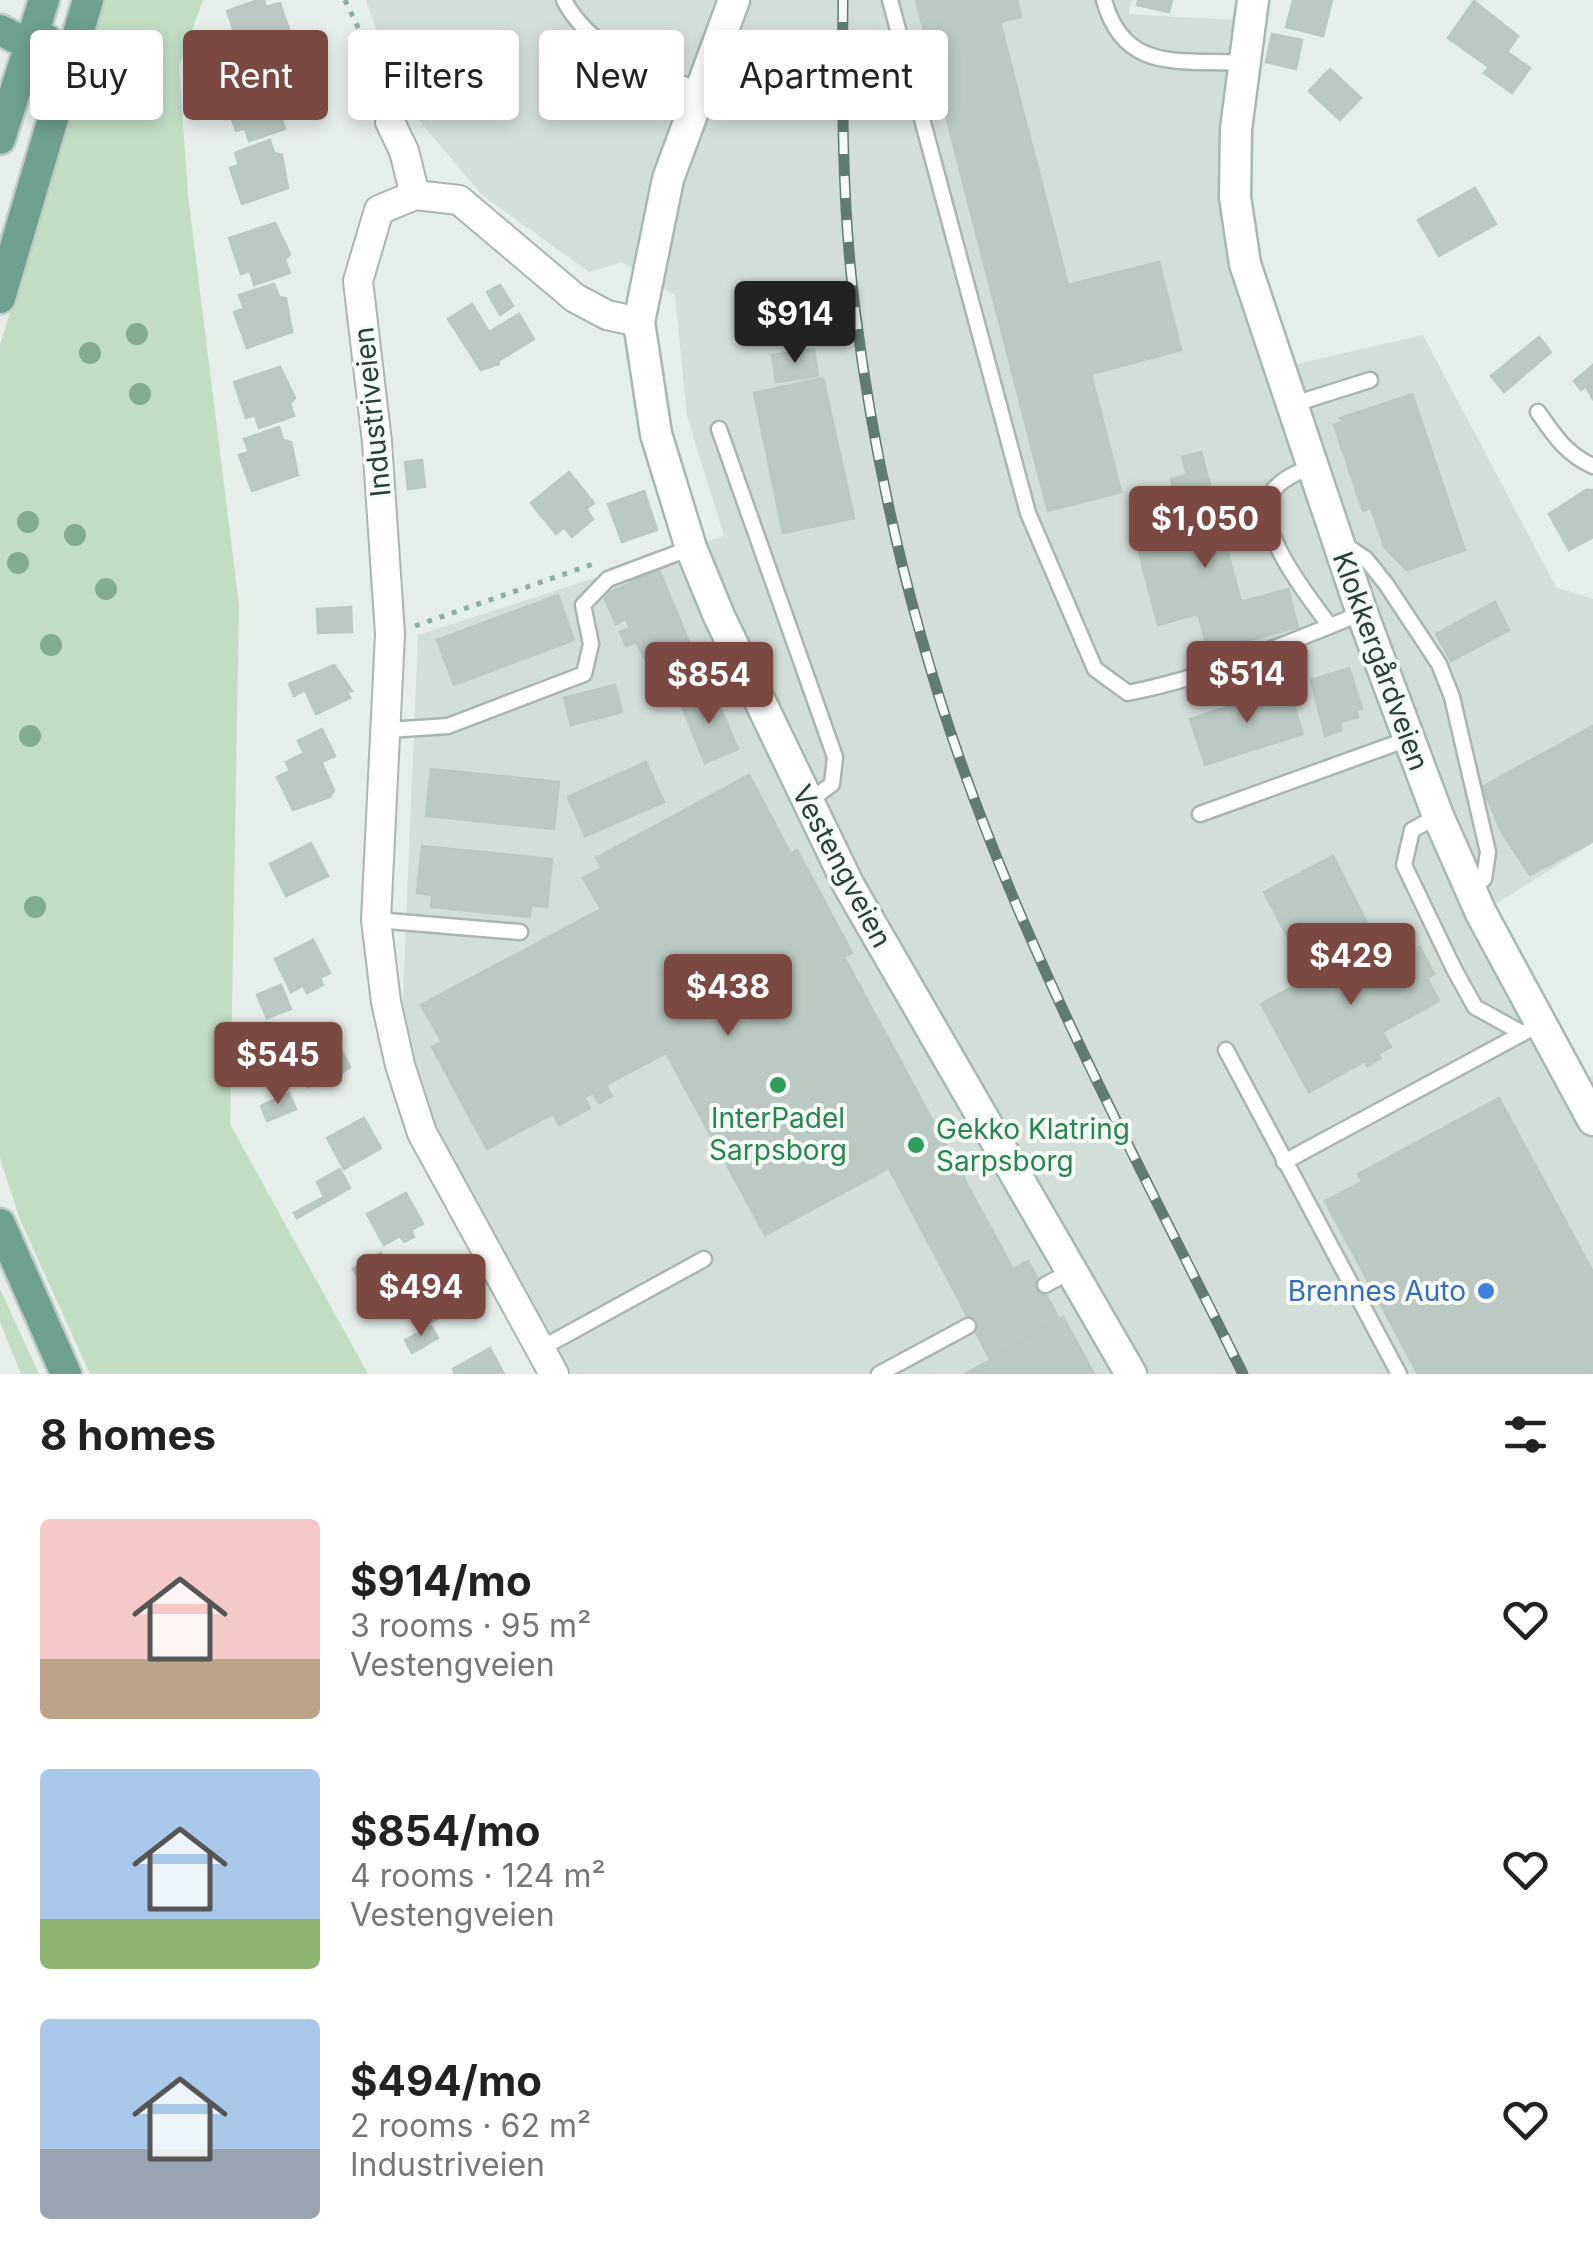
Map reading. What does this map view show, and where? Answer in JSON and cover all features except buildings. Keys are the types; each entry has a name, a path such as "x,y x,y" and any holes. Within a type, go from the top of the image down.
{"main road":[{"path":"46,0 69,30"},
{"path":"35,30 46,0"},
{"path":"78,30 88,0"},
{"path":"0,30 30,41"},
{"path":"0,139 30,44"},
{"path":"0,298 51,120"},
{"path":"0,1224 66,1374"}],"street":[{"path":"390,122 404,151 416,195 459,200 575,298 607,315 639,322 668,179 734,0"},
{"name":"Klokkergårdveien","path":"1253,0 1236,129 1235,198 1245,264 1362,614 1438,816 1531,1028 1590,1108"},
{"name":"Industriveien","path":"416,195 379,210 358,281 378,442 390,634 376,920 400,1065 422,1132 554,1374"},
{"name":"Vestengveien","path":"639,322 656,434 691,548 806,804 1059,1278 1131,1374"}],"lane":[{"path":"564,0 574,20 601,46 698,91"},
{"path":"890,0 1028,513 1095,669 1128,693 1228,667 1362,614"},
{"path":"1104,0 1122,40 1138,54 1244,63"},
{"path":"1292,405 1370,380"},
{"path":"1538,412 1558,441 1576,458 1593,466"},
{"path":"719,429 835,758 832,784 806,804"},
{"path":"1312,466 1282,480 1269,496 1267,509 1282,558 1330,626"},
{"path":"1338,542 1366,559 1386,584 1439,664 1452,697 1488,852 1484,879 1470,891"},
{"path":"388,730 448,726 584,674 591,644 583,605 608,579 691,548"},
{"path":"1200,814 1408,739"},
{"path":"1438,816 1412,830 1404,865 1475,1007 1531,1028"},
{"path":"376,920 520,932"},
{"path":"1284,1162 1531,1028"},
{"path":"1226,1050 1399,1374"},
{"path":"540,1349 704,1259"},
{"path":"880,1374 968,1326"}],"path":[{"path":"345,0 391,99 390,122"},
{"path":"390,634 604,560"}],"shaded area":[{"path":"366,0 1131,0 1129,14 1249,21 1235,197 1292,365 1423,335 1556,587 1593,599 1593,843 1481,913 1575,1085 1593,1075 1593,1374 554,1374 400,1065 418,635 724,536 687,416 675,295 622,262 589,272 482,195 419,120 519,120 519,30 377,30"}],"green space":[{"path":"105,0 203,0 192,30 183,30 179,66 188,195 239,605 230,1124 368,1374 90,1374 21,1222 0,1158 0,345 68,120 163,120 163,30 96,30"},
{"path":"0,1289 39,1374 21,1374 0,1322"}],"railway":[{"path":"843,0 845,194 855,309 883,480 924,648 988,836 1055,993 1243,1374"}],"place":[{"name":"InterPadel Sarpsborg","path":"778,1085"},
{"name":"Gekko Klatring Sarpsborg","path":"916,1145"},
{"name":"Brennes Auto","path":"1486,1291"}]}
